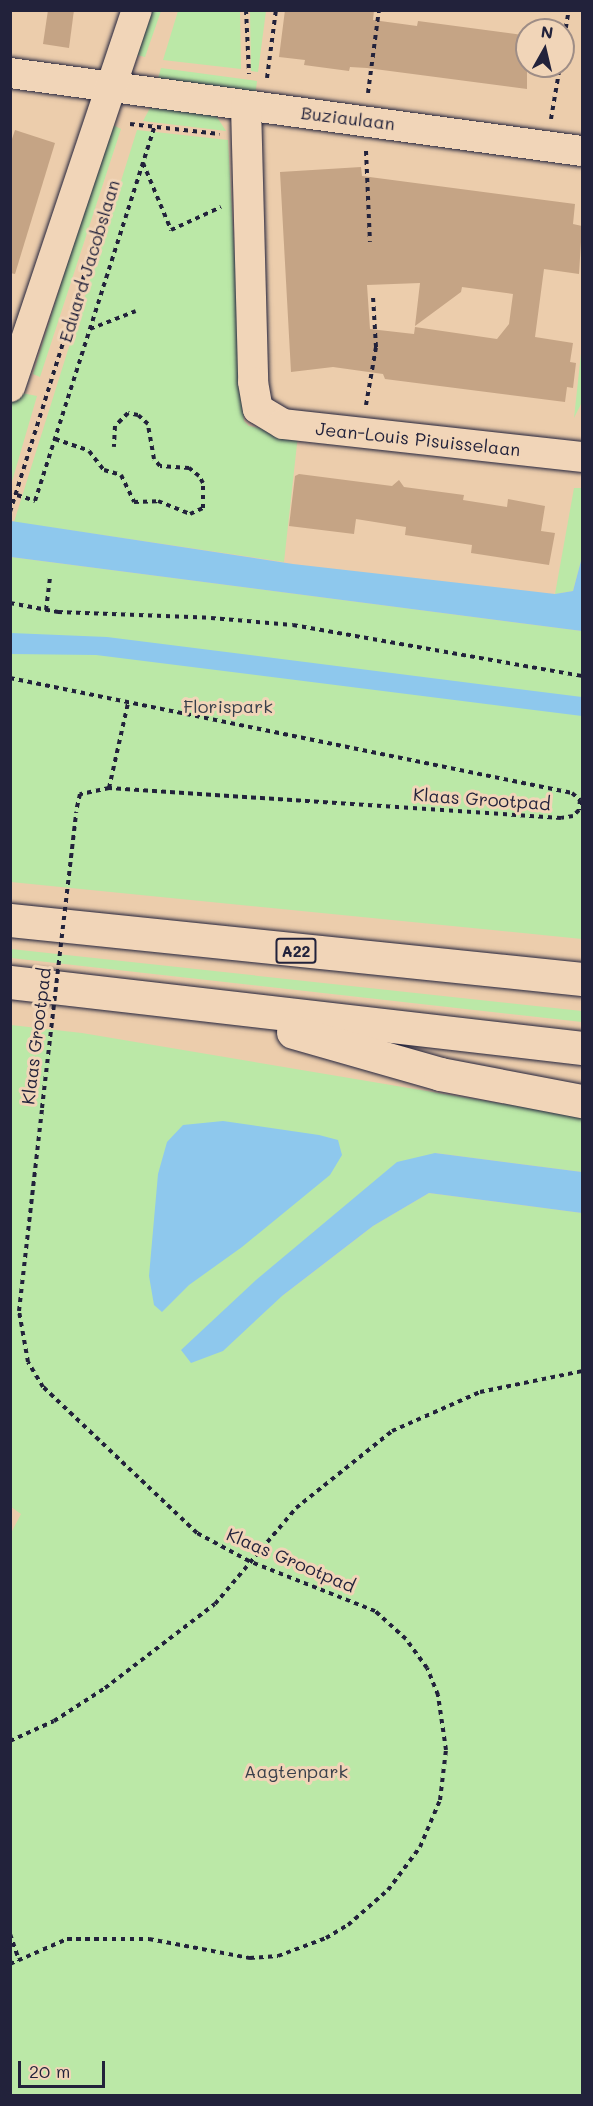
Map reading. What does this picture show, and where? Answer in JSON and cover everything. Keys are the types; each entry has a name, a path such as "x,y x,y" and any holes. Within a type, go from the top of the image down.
{"highway":[{"name":"A22","path":"10,920 582,979"},
{"path":"10,982 582,1048"},
{"path":"179,1000 440,1074 582,1101"}],"street":[{"name":"Eduard Jacobslaan","path":"12,387 126,91 137,10"},
{"name":"Buziaulaan","path":"10,73 126,91 364,119 546,148 582,151"},
{"path":"229,139 254,107"},
{"name":"Jean-Louis Pisuisselaan","path":"229,139 253,382 258,409 283,424 582,457"}],"path":[{"path":"246,10 248,74 267,77"},
{"path":"254,107 267,77 276,10"},
{"path":"370,242 364,119 379,10"},
{"path":"546,148 558,78"},
{"path":"126,91 130,124 127,135"},
{"path":"130,124 229,139"},
{"path":"17,495 35,501 153,127"},
{"path":"142,162 171,230 222,206 222,194"},
{"name":"Eduard Jacobslaan","path":"10,512 113,180"},
{"path":"361,434 376,347 373,296"},
{"path":"90,329 136,311"},
{"path":"55,439 89,451 104,470 121,475 134,502 158,501 190,514 203,508 203,483 199,476 189,468 160,466 154,459 148,424 138,415 124,415 115,426 114,447"},
{"path":"46,610 50,578"},
{"path":"10,603 46,610 293,625 582,676"},
{"name":"Klaas Grootpad","path":"10,678 572,793 580,800 579,810 573,816 561,818 109,788 80,794 76,812 19,1311 28,1362 49,1393 148,1490 197,1533 249,1561 375,1611 406,1639 427,1668 442,1714 446,1750 440,1800 420,1847 388,1890 348,1925 320,1941 278,1956 250,1958 149,1939 92,1937 67,1939 10,1964"},
{"path":"109,788 128,703"},
{"path":"10,1741 54,1721 152,1653 215,1604 296,1508 392,1431 480,1392 582,1371"},
{"path":"10,1934 19,1960"}],"green space":[{"path":"151,11 161,11 145,57 137,55"},
{"path":"178,11 240,11 241,69 163,60"},
{"path":"250,11 266,11 258,72 251,71"},
{"path":"161,68 257,81 255,97 157,82"},
{"path":"150,108 215,114 226,131 143,121"},
{"path":"111,124 121,129 40,377 33,374"},
{"path":"137,130 228,140 244,421 249,426 298,435 284,562 14,522"},
{"path":"582,344 582,402 574,418"},
{"path":"17,392 37,396 11,485 11,398"},
{"path":"574,488 582,488 582,557 573,591 555,594"},
{"name":"Florispark","path":"11,557 582,631 582,939 11,882"},
{"path":"11,949 582,1011 582,1022 11,958"},
{"name":"Aagtenpark","path":"11,1025 82,1033 582,1117 582,1172 435,1153 313,1232 282,1296 373,1226 429,1193 582,1213 582,2095 11,2095 10,1535 21,1514 10,1506"}],"water":[{"path":"11,521 293,564 555,594 573,591 582,557 582,631 11,557"},
{"path":"11,633 107,637 582,697 582,716 96,655 11,654"},
{"path":"223,1121 319,1135 338,1140 342,1155 330,1175 242,1247 189,1285 162,1312 154,1305 149,1276 158,1174 167,1142 183,1125"},
{"path":"435,1153 582,1172 582,1213 429,1193 373,1226 282,1296 223,1351 191,1363 181,1350 256,1280 397,1162"}],"building":[{"path":"48,10 74,10 69,48 43,44"},
{"path":"285,10 374,10 373,20 417,26 418,21 515,34 515,78 527,78 527,89 367,68 350,67 349,71 304,65 305,60 279,57"},
{"path":"15,130 55,143 15,274 10,273 10,145"},
{"path":"361,167 362,176 575,204 573,224 582,226 579,274 544,269 535,337 573,343 570,362 576,363 573,388 567,387 565,402 385,379 383,374 333,367 291,372 280,172","holes":["420,283 415,326 461,292 462,287 513,294 509,324 497,339 415,327 414,334 370,329 367,285"]},
{"path":"299,474 392,486 399,480 404,487 464,495 463,500 507,507 508,499 545,506 541,531 555,533 549,565 471,553 472,545 405,535 406,527 356,519 354,534 289,526 295,476"}]}
